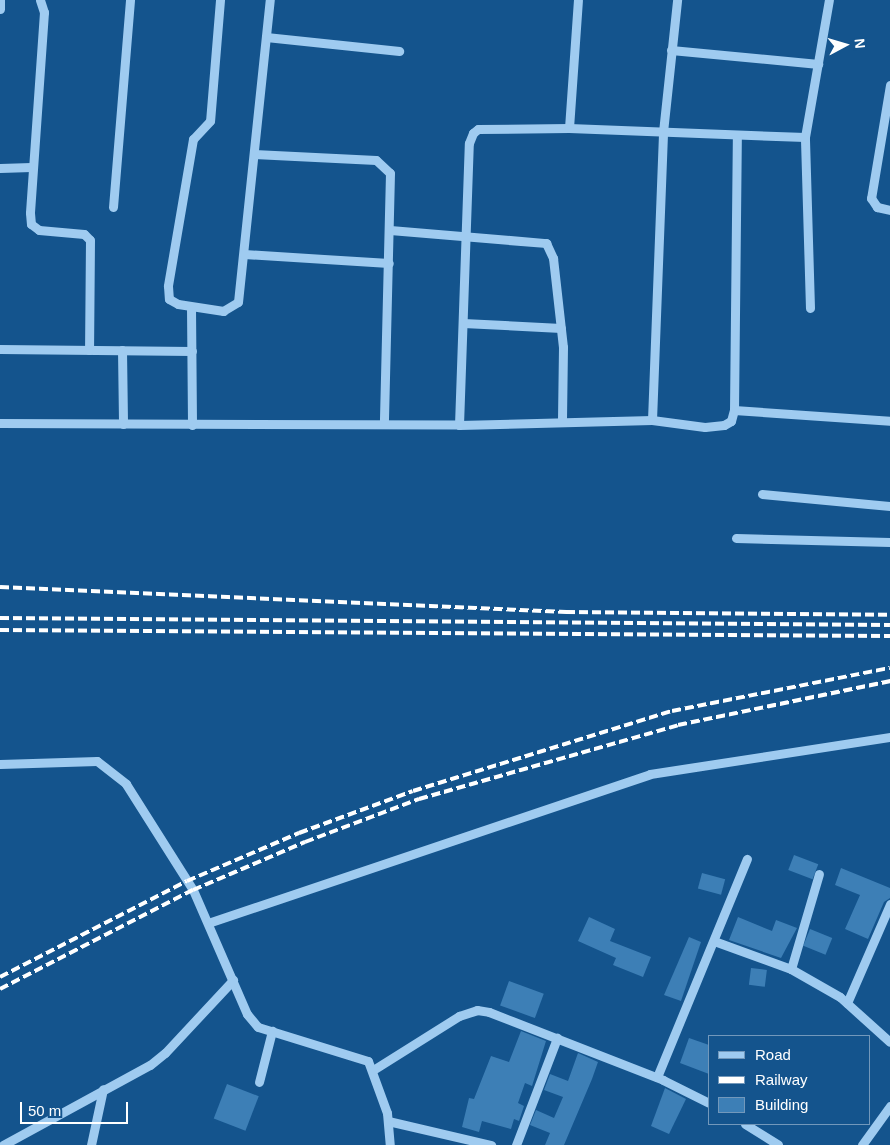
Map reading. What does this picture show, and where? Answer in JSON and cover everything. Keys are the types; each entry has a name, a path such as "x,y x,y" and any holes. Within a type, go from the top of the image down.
{"street":[{"path":"0,0 0,9"},
{"path":"40,0 44,12 32,167 31,224 39,230 84,234 90,240 89,350"},
{"path":"113,207 130,0"},
{"path":"220,0 210,121 193,139 168,286 169,298 192,308 223,311 232,308 238,302 270,0"},
{"path":"569,128 578,0"},
{"path":"652,420 663,132 677,0"},
{"path":"810,308 805,136 829,0"},
{"path":"266,37 399,51"},
{"path":"672,50 818,64"},
{"path":"890,85 871,198 877,208 890,210"},
{"path":"459,425 469,142 472,133 478,129 569,128 805,136"},
{"path":"0,423 459,425 652,420 705,427 724,425 731,421 734,410 738,135"},
{"path":"254,154 376,160 383,163 390,173 384,424"},
{"path":"0,168 32,167"},
{"path":"390,230 546,243 553,258 560,328 562,422"},
{"path":"244,254 389,262"},
{"path":"192,308 192,425"},
{"path":"462,323 560,328"},
{"path":"0,349 192,351"},
{"path":"122,350 123,424"},
{"path":"734,410 890,421"},
{"path":"762,494 890,506"},
{"path":"736,538 890,542"},
{"path":"208,923 650,774 890,737"},
{"path":"0,764 97,761 126,784 193,890 248,1014 258,1027 368,1061 373,1070 388,1121 390,1145"},
{"path":"657,1077 747,859"},
{"path":"791,969 820,874"},
{"path":"847,1003 890,904"},
{"path":"714,941 791,969 847,1003 890,1042"},
{"path":"3,1145 150,1065 165,1053 233,980"},
{"path":"373,1070 459,1016 477,1010 557,1038 657,1077 708,1103"},
{"path":"259,1082 272,1031"},
{"path":"516,1145 557,1038"},
{"path":"91,1145 104,1089"},
{"path":"862,1145 890,1106"},
{"path":"388,1121 491,1145"},
{"path":"747,1125 778,1145"}],"building":[{"path":"794,855 818,864 813,879 788,870"},
{"path":"841,868 890,888 890,898 884,902 868,939 845,929 860,895 835,885"},
{"path":"702,873 725,879 721,895 698,888"},
{"path":"589,917 615,929 610,941 651,957 643,977 613,965 616,958 578,941"},
{"path":"738,917 772,931 776,920 797,928 781,958 729,940"},
{"path":"810,929 832,938 826,955 803,946"},
{"path":"689,937 701,942 681,1001 664,995"},
{"path":"751,968 767,970 765,987 749,985"},
{"path":"509,981 544,994 535,1018 500,1005"},
{"path":"521,1031 546,1041 532,1086 525,1083 518,1103 524,1106 519,1121 514,1119 511,1129 482,1121 479,1132 462,1127 469,1098 474,1099 491,1056 509,1062"},
{"path":"689,1038 708,1045 708,1074 680,1063"},
{"path":"578,1053 598,1062 592,1079 564,1145 545,1145 550,1133 530,1125 536,1110 554,1118 563,1097 544,1090 550,1074 568,1081"},
{"path":"227,1084 259,1096 245,1131 214,1119"},
{"path":"665,1088 686,1099 669,1134 651,1126"}],"railway":[{"path":"0,587 566,612 890,615"},
{"path":"0,618 890,625"},
{"path":"0,630 890,636"},
{"path":"0,977 187,881 299,833 413,791 672,711 890,668"},
{"path":"0,989 193,890 305,842 419,799 678,725 890,681"}]}
